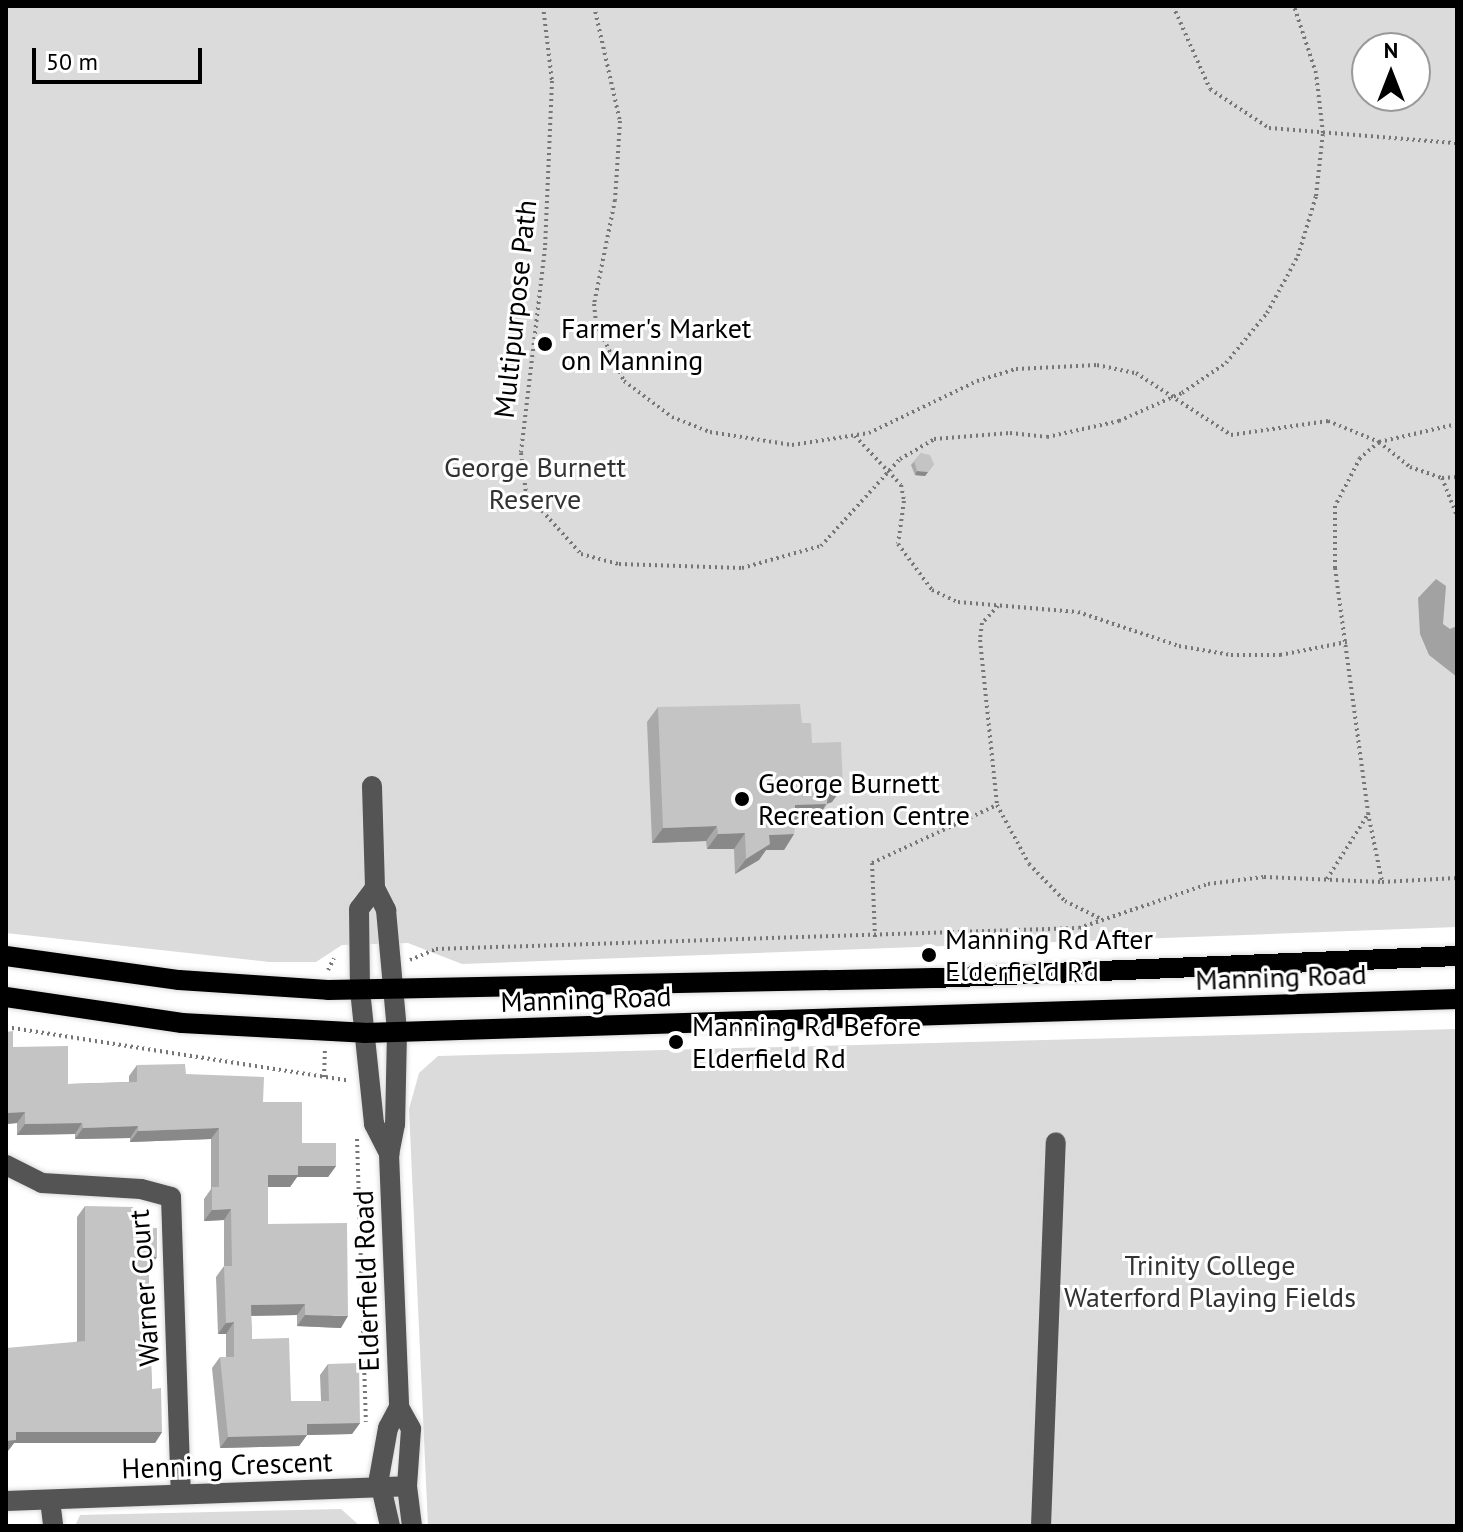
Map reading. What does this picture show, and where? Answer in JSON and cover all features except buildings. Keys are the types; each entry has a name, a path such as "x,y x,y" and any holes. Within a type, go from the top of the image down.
{"main road":[{"name":"Manning Road","path":"6,956 179,980 360,990 934,978 1457,956"},
{"name":"Manning Road","path":"6,997 182,1023 364,1033 1457,999"}],"street":[{"path":"372,786 375,888"},
{"name":"Elderfield Road","path":"389,1154 374,1124 360,990 359,909 375,888 386,910 397,1032 395,1124 389,1154 399,1407 411,1429 407,1486 412,1526"},
{"path":"1041,1526 1056,1142"},
{"name":"Warner Court","path":"6,1165 42,1183 141,1189 171,1197 181,1494"},
{"name":"Elderfield Road","path":"390,1526 380,1487 388,1428 399,1407"},
{"name":"Henning Crescent","path":"6,1501 407,1486"},
{"path":"50,1500 53,1526"}],"path":[{"name":"Multipurpose Path","path":"543,6 552,81 545,248 521,453 526,493 581,554 619,564 742,568 821,546 890,471 934,439 1010,433 1047,437 1119,421 1173,397 1226,363 1267,313 1298,256 1316,196 1323,133 1316,73 1294,6"},
{"path":"594,6 620,121 615,200 594,304 613,365 654,406 710,432 792,445 855,436 907,419 977,381 1016,369 1097,365 1136,373 1231,435 1328,421 1379,442 1410,467 1442,478 1457,477"},
{"path":"1173,6 1210,89 1269,128 1457,143"},
{"path":"1382,882 1368,813 1335,568 1335,506 1360,458 1379,442 1457,424"},
{"path":"855,436 890,471 904,501 898,544 932,590 958,602 1078,612 1179,646 1231,655 1280,655 1347,642"},
{"path":"1442,478 1456,512"},
{"path":"998,606 982,623 980,640 997,805 1029,864 1065,901 1102,919"},
{"path":"875,937 872,863 997,805"},
{"path":"1327,879 1364,828 1368,813"},
{"path":"407,961 436,949 1079,928 1208,884 1264,877 1382,882 1457,878"},
{"path":"6,1027 348,1080 355,1088"},
{"path":"357,1137 366,1424"}],"green space":[{"name":"George Burnett Reserve","path":"6,6 1457,6 1457,927 462,964 408,943 342,945 316,962 269,962 6,933"},
{"name":"Trinity College Waterford Playing Fields","path":"1457,1029 1457,1526 428,1526 409,1109 419,1073 438,1056"},
{"path":"341,1509 360,1526 75,1526 80,1515"}],"shaded area":[{"path":"1436,579 1446,586 1443,624 1450,629 1457,626 1457,677 1429,655 1420,634 1418,598"}],"place":[{"name":"Farmer's Market on Manning","path":"545,344"},
{"name":"George Burnett Recreation Centre","path":"742,799"},
{"name":"Manning Rd After Elderfield Rd","path":"929,955"},
{"name":"Manning Rd Before Elderfield Rd","path":"676,1042"}]}
